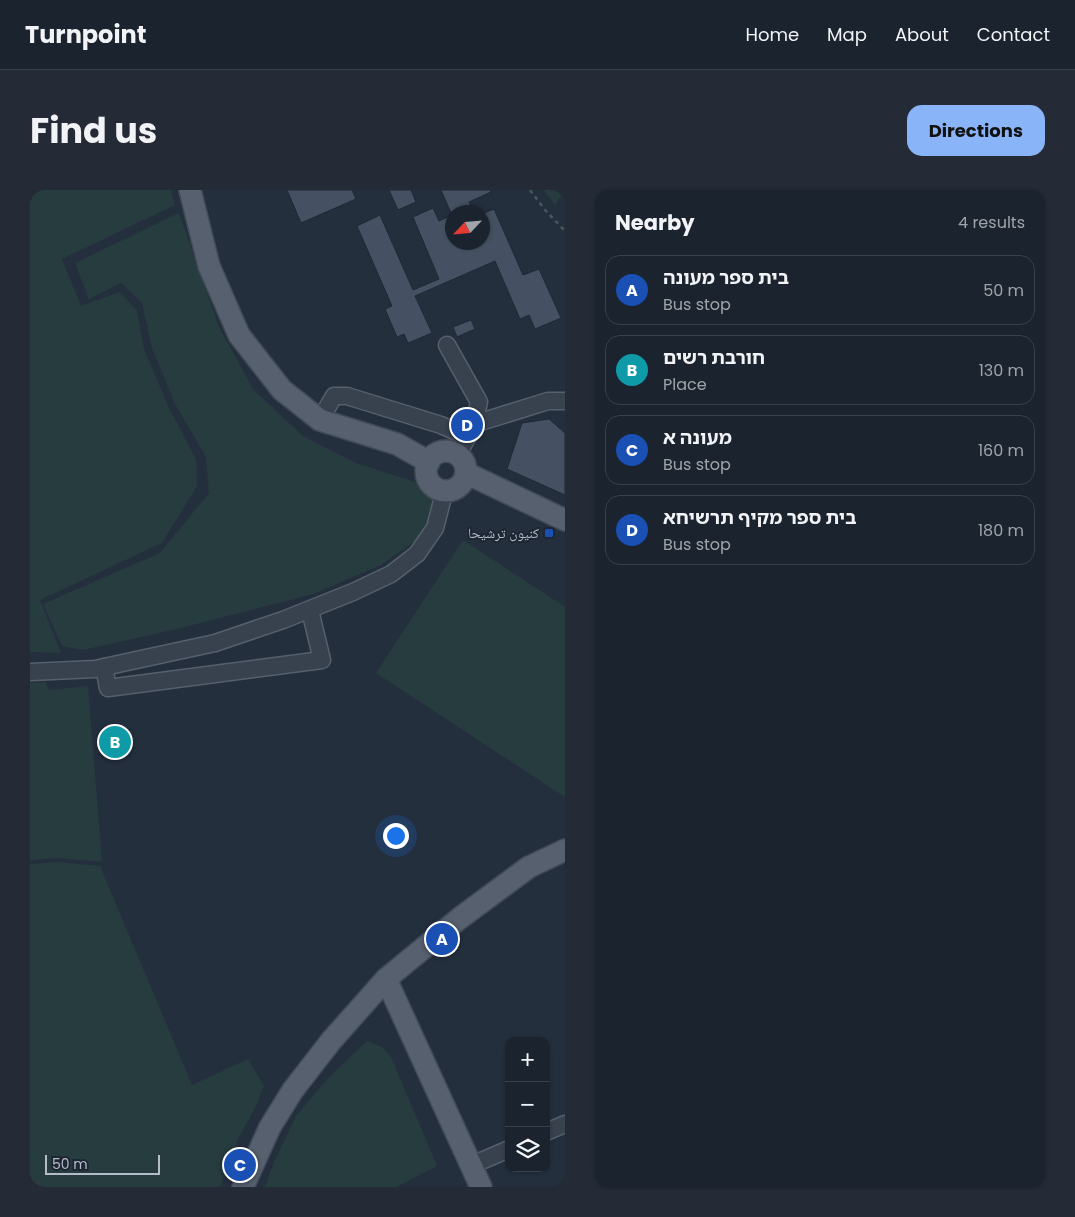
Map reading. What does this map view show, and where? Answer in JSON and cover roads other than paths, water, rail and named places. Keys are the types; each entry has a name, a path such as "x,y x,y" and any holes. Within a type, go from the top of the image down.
{"main road":[{"path":"190,190 209,266 239,335 282,390 320,420 397,444 429,462"},
{"path":"466,447 463,482 456,489 448,491 440,490 432,485 426,470 434,455 443,451 452,452 466,447"},
{"path":"466,447 565,520"},
{"path":"243,1187 270,1127 292,1090 386,979 460,918 530,867 565,850"},
{"path":"386,979 482,1187"}],"street":[{"path":"447,345 479,402 466,447"},
{"path":"320,420 334,396 347,396 440,425 466,447"},
{"path":"466,447 548,401 565,401"},
{"path":"30,672 95,669 215,643 283,620 353,592 391,574 417,554 435,528 443,490"},
{"path":"104,667 108,688 322,660 310,610"},
{"path":"550,1130 565,1124"},
{"path":"472,1166 505,1151"}],"place":[{"name":"בית ספר מקיף תרשיחא","path":"467,425"},
{"name":"كنيون ترشيحا","path":"549,533"},
{"name":"חורבת רשים","path":"115,742"},
{"name":"בית ספר מעונה","path":"442,939"},
{"name":"מעונה א","path":"240,1165"}]}
